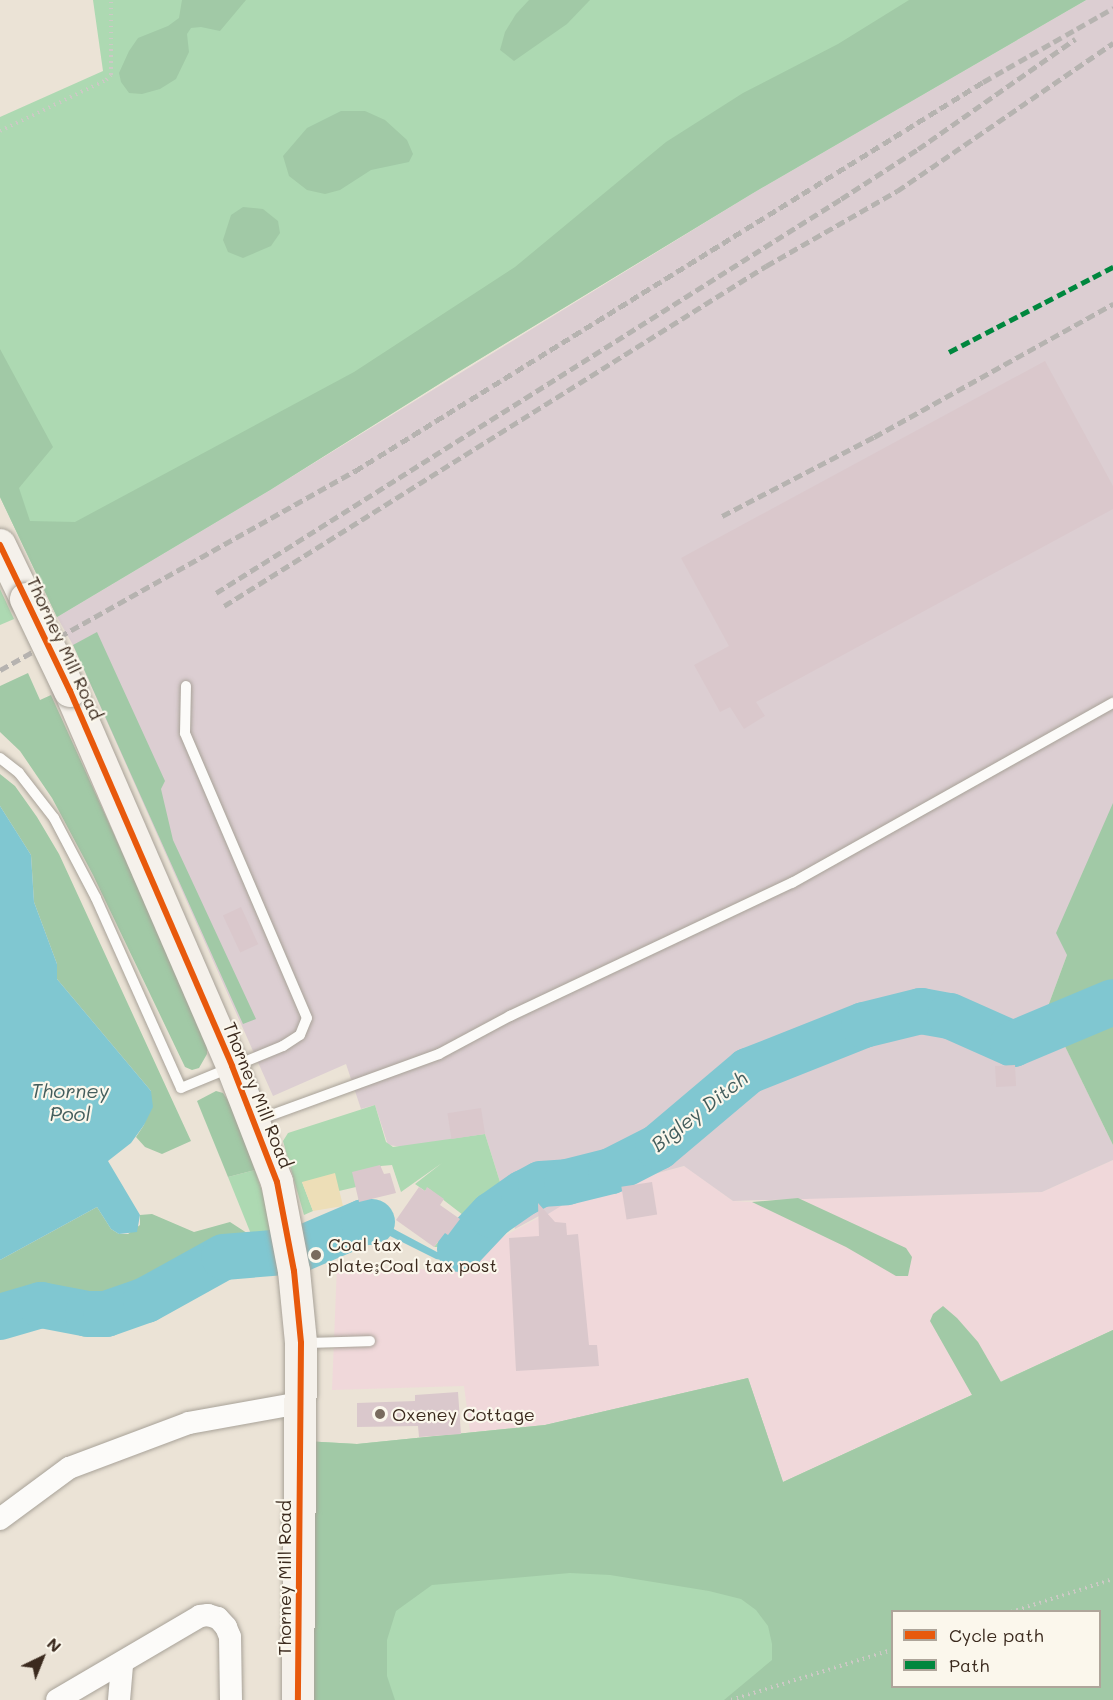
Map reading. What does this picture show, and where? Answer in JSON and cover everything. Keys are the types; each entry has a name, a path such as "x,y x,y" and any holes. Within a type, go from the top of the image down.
{"street":[{"name":"Thorney Mill Road","path":"0,545 70,691 232,1066 277,1182 294,1271 301,1343 298,1700"},
{"path":"0,1518 69,1468 189,1423 300,1403"},
{"path":"57,1700 122,1664 200,1616 208,1615 218,1618 230,1637 231,1700"},
{"path":"119,1700 122,1664"}],"lane":[{"path":"0,758 19,773 54,818 96,898 181,1088 292,1041 300,1035 307,1018 184,733 186,686"},
{"path":"254,1121 439,1054 510,1016 792,883 1113,703"},
{"path":"301,1343 370,1341"}],"path":[{"path":"0,131 106,80 111,75 111,0"},
{"path":"1014,1610 1113,1579"},
{"path":"731,1700 891,1650"}],"shaded area":[{"path":"1086,0 1113,0 1113,806 1067,955 1047,1009 1113,1145 1113,1160 1042,1192 733,1201 684,1166 621,1183 566,1203 515,1229 485,1134 403,1147 388,1145 375,1105 361,1109 346,1064 273,1096 73,645 57,617 270,490 753,193"},
{"path":"1113,1160 1113,1330 783,1482 545,1425 470,1432 464,1386 332,1390 337,1265 441,1270 566,1203 621,1183 685,1166 733,1201 752,1202 798,1198 1042,1192"}],"green space":[{"path":"93,0 1086,0 753,193 455,374 270,490 57,617 0,497 0,117 103,71"},
{"path":"182,0 246,0 220,31 201,27 191,28 187,34 189,52 176,79 160,89 142,94 129,93 121,82 119,73 129,51 138,38 168,26 179,18"},
{"path":"529,0 590,0 567,24 514,61 500,50 505,32 516,14"},
{"path":"909,0 1086,0 753,193 455,374 270,490 57,617 0,497 0,349 53,447 19,488 30,521 75,522 354,372 515,267 666,142 743,93 838,44"},
{"path":"341,111 365,111 385,120 407,140 413,154 409,162 371,170 340,190 325,194 307,190 289,176 283,156 307,128"},
{"path":"243,207 263,209 278,221 280,233 271,246 243,258 228,252 223,240 231,215"},
{"path":"0,589 14,619 0,625"},
{"path":"97,632 165,781 161,789 173,840 256,1019 243,1024 73,645"},
{"path":"28,673 40,700 51,695 207,1040 207,1054 199,1068 192,1070 185,1067 93,875 52,798 20,751 0,732 0,686"},
{"path":"0,774 15,786 59,854 191,1141 162,1154 145,1147 136,1137 144,1125 151,1091 57,979 57,964 34,902 31,855 0,806"},
{"path":"1113,803 1113,983 1047,1009 1067,955 1056,933"},
{"path":"1113,1010 1113,1145 1058,1032"},
{"path":"216,1091 223,1093 231,1105 255,1170 228,1177 197,1101"},
{"path":"375,1105 386,1142 393,1147 485,1134 505,1198 489,1205 473,1221 471,1229 453,1247 434,1247 445,1233 449,1235 463,1215 428,1188 425,1191 415,1184 442,1163 401,1192 392,1165 381,1166 356,1187 339,1191 302,1182 313,1211 304,1215 283,1141 288,1133"},
{"path":"255,1170 268,1210 275,1246 257,1249 228,1177"},
{"path":"798,1198 906,1248 912,1257 908,1276 896,1276 846,1247 752,1202"},
{"path":"97,1207 111,1229 119,1234 128,1234 140,1225 140,1215 152,1214 194,1232 230,1222 250,1235 257,1249 217,1251 189,1271 145,1295 108,1306 85,1309 50,1300 25,1302 0,1325 0,1260"},
{"path":"943,1306 957,1318 978,1342 1001,1382 1113,1330 1113,1700 724,1700 772,1660 772,1644 768,1626 756,1610 741,1599 709,1591 610,1575 570,1573 432,1585 396,1611 387,1640 387,1676 395,1700 307,1700 304,1441 357,1444 545,1425 748,1378 783,1482 972,1395 930,1321 933,1314"},
{"path":"1113,1330 1113,1700 307,1700 304,1441 357,1444 545,1425 748,1378 783,1482"}],"sand":[{"path":"335,1173 343,1206 313,1211 302,1182"}],"water":[{"name":"Thorney Pool","path":"0,806 31,855 34,902 57,964 57,979 151,1091 153,1107 131,1143 108,1161 140,1215 137,1232 119,1234 111,1229 97,1207 0,1260"},
{"path":"505,1198 509,1210 447,1261 436,1259 378,1230 362,1229 339,1240 321,1244 313,1250 310,1234 375,1219 437,1252 446,1251 471,1229 476,1215 489,1204"}],"building":[{"path":"1045,361 1113,486 1113,509 756,702 765,716 744,729 730,707 720,712 694,665 729,646 681,558"},
{"path":"241,907 258,944 240,953 223,915"},
{"path":"1015,1065 1016,1086 996,1087 995,1066"},
{"path":"481,1108 485,1134 451,1139 447,1113"},
{"path":"380,1165 384,1174 390,1173 396,1193 359,1202 352,1172"},
{"path":"652,1182 657,1215 627,1219 621,1187"},
{"path":"419,1187 425,1191 427,1187 444,1199 440,1205 460,1219 448,1235 445,1233 434,1247 396,1220"},
{"path":"538,1203 555,1222 566,1223 567,1235 578,1234 589,1345 597,1345 599,1366 516,1371 509,1238 539,1236"},
{"path":"458,1392 461,1434 419,1437 418,1426 357,1427 357,1403 415,1401 415,1395"}],"waterway":[{"name":"Bigley Ditch","path":"460,1249 492,1215 524,1193 541,1184 567,1182 611,1171 658,1147 748,1071 864,1025 921,1011 950,1016 1013,1044 1113,1002"},
{"name":"Bigley Ditch","path":"0,1317 41,1305 88,1314 106,1314 146,1300 224,1257 296,1251 364,1222 372,1222"}],"railway":[{"path":"0,670 355,471 983,82 1113,8"},
{"path":"216,593 841,199 918,149 1075,39"},
{"path":"224,606 766,266 897,191 1113,43"},
{"path":"722,516 874,437 1113,304"}],"marked path":[{"path":"949,352 1113,267"}],"cycle path":[{"path":"0,545 70,691 232,1066 277,1182 294,1271 301,1343 298,1700"}],"place":[{"name":"Coal tax plate;Coal tax post","path":"316,1255"},
{"name":"Oxeney Cottage","path":"380,1414"}]}
